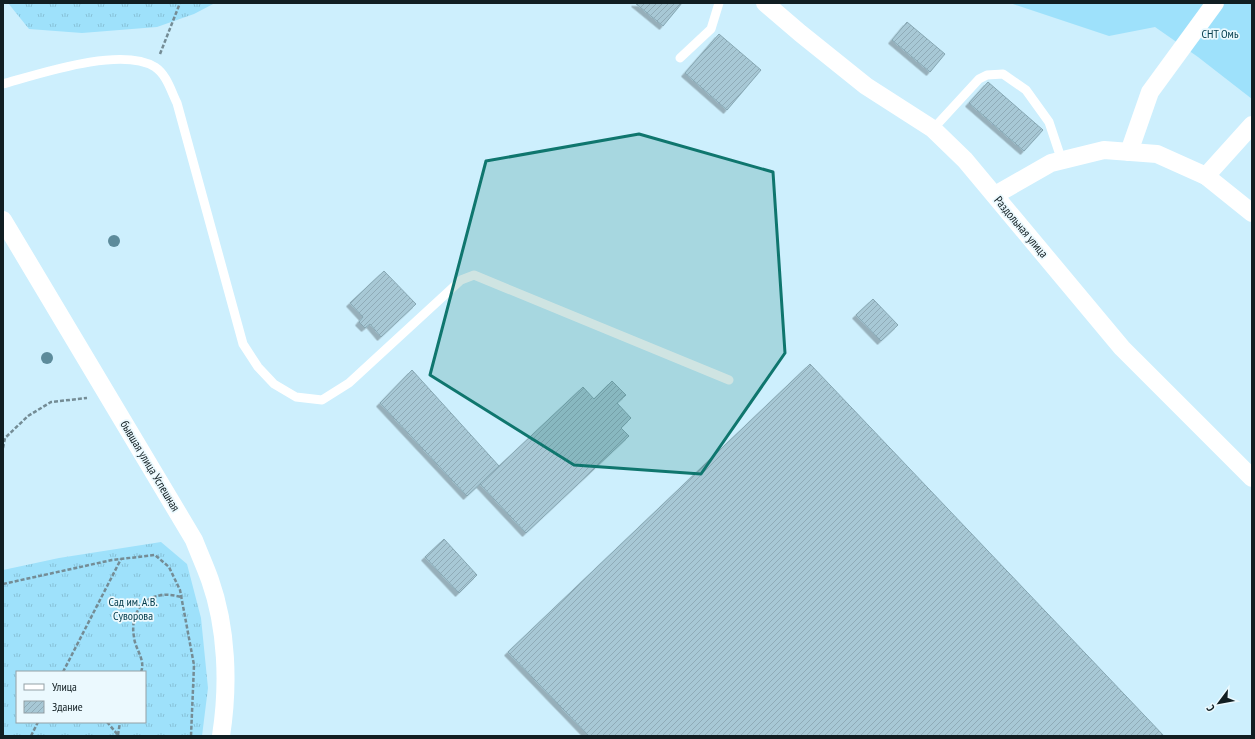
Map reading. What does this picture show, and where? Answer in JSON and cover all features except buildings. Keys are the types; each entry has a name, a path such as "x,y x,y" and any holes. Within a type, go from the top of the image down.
{"street":[{"name":"Раздольная улица","path":"765,3 866,86 934,129 965,160 1122,348 1252,478"},
{"path":"1129,152 1150,92 1215,3"},
{"path":"1206,176 1252,126"},
{"path":"995,195 1051,163 1104,150 1157,154 1206,176 1252,213"},
{"name":"бывшая улица Успешная","path":"3,220 194,540 210,580 223,635 225,678 220,736"}],"lane":[{"path":"680,58 711,29 719,3"},
{"path":"3,84 45,72 104,59 138,61 155,68 168,82 177,103 244,344 258,367 274,384 296,397 322,400 349,383 461,280 474,275 729,380"},
{"path":"934,129 979,79 987,75 1003,74 1026,90 1049,122 1062,161"}],"path":[{"path":"155,68 180,3"},
{"path":"3,448 5,438 28,416 51,402 107,395"},
{"path":"3,584 121,559 155,555 169,567 182,597 194,665 191,736"},
{"path":"64,671 121,559"},
{"path":"141,671 143,666 134,637 134,620 138,608 150,598 164,595 182,597"},
{"path":"31,736 38,723"},
{"path":"108,723 118,736"},
{"path":"118,736 120,723"}],"highlighted area":[{"path":"639,134 773,172 785,353 701,474 574,465 430,375 486,161"}],"green space":[{"path":"8,3 215,3 194,14 157,27 82,33 29,29"},
{"name":"СНТ Омь","path":"1010,3 1252,3 1252,99 1198,57 1155,27 1109,36"},
{"name":"Сад им. А.В. Суворова","path":"161,542 187,564 201,618 208,688 202,736 3,736 3,570 59,558"}]}
